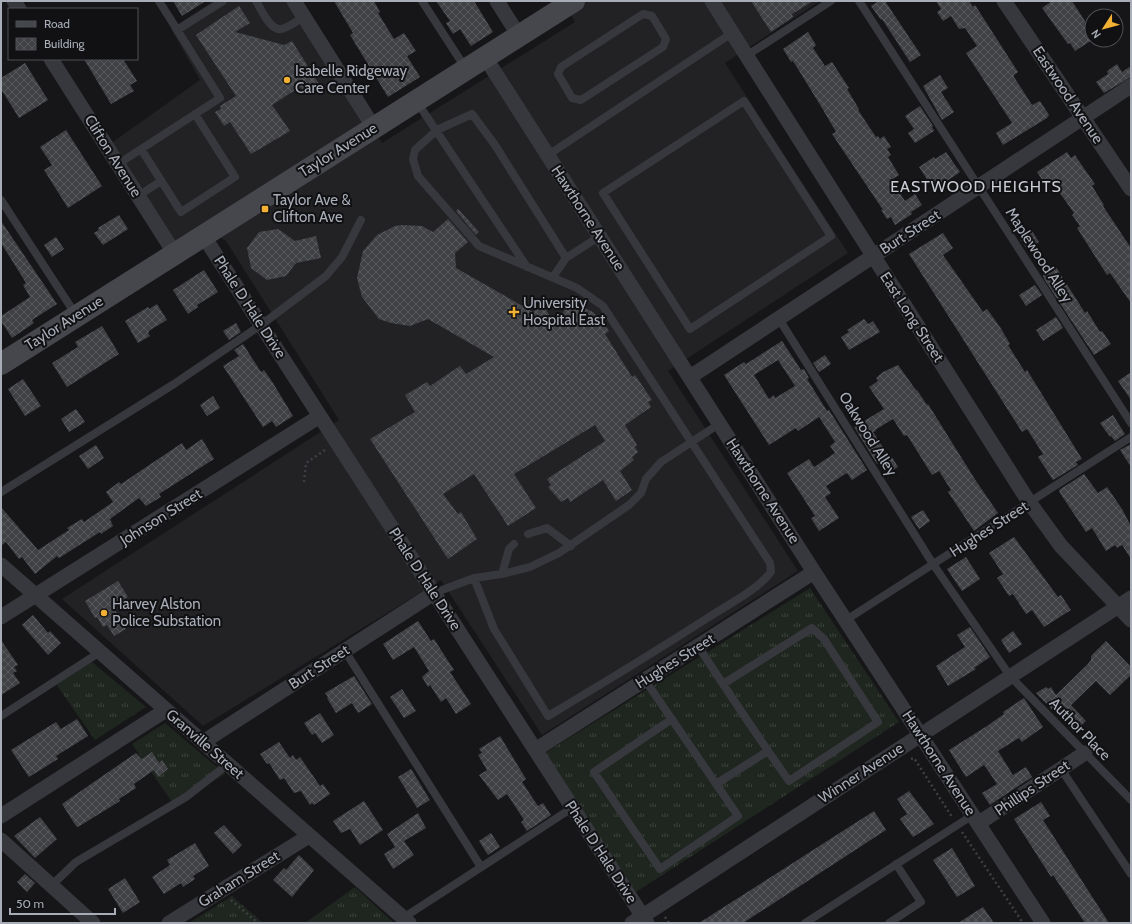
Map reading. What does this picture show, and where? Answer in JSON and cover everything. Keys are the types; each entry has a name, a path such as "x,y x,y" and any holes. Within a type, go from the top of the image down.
{"main road":[{"name":"Taylor Avenue","path":"1,364 571,2"}],"street":[{"path":"294,1 374,128"},
{"path":"497,1 519,36"},
{"name":"East Long Street","path":"712,1 1029,502 1061,546 1131,620"},
{"name":"Eastwood Avenue","path":"1004,1 1131,189"},
{"name":"Hawthorne Avenue","path":"485,57 814,572 1043,923"},
{"name":"Clifton Avenue","path":"52,60 175,254"},
{"name":"Burt Street","path":"690,377 1131,86"},
{"name":"Phale D Hale Drive","path":"204,236 535,750 641,921"},
{"name":"Johnson Street","path":"1,617 320,416"},
{"name":"Granville Street","path":"1,565 406,920"},
{"name":"Hughes Street","path":"535,750 814,572"},
{"name":"Burt Street","path":"203,742 434,593"},
{"name":"Winner Avenue","path":"641,921 921,734 1131,598"},
{"path":"1,816 166,710"},
{"name":"Phillips Street","path":"976,819 1061,769 1085,753"},
{"name":"Graham Street","path":"169,923 310,836"},
{"path":"1,840 93,923"}],"lane":[{"path":"118,164 220,98 159,1"},
{"path":"177,30 223,1"},
{"path":"256,1 272,25 277,29 282,29 304,17"},
{"path":"422,1 466,69"},
{"path":"746,56 831,1"},
{"name":"Maplewood Alley","path":"860,1 1131,423"},
{"path":"643,14 652,16 666,39 663,47 622,74 581,100 572,98 558,74 561,67 643,14"},
{"path":"548,155 732,33"},
{"path":"416,101 437,130 527,268"},
{"path":"744,101 831,236 760,283 690,329 603,193 744,101"},
{"path":"141,149 180,212 235,177 195,114"},
{"path":"474,578 494,629 548,716 656,652 766,579 771,572 770,563 603,306 577,288 553,277 527,268 479,246 418,176 413,159 415,150 437,130 472,114 495,145 566,258"},
{"path":"138,196 161,181"},
{"path":"1,200 76,316"},
{"path":"1,492 174,384 261,325 326,276 342,257 362,220"},
{"path":"553,277 566,258 600,236"},
{"name":"Oakwood Alley","path":"779,319 933,564 1010,676"},
{"path":"434,593 474,578 502,574 541,564 571,546 610,516 629,505 641,492 646,479 661,462 720,424"},
{"name":"Hughes Street","path":"846,620 1131,437"},
{"path":"528,534 548,528 571,546"},
{"path":"502,574 509,549 514,544"},
{"path":"698,646 723,684 768,751 789,781 878,722 824,640 812,628 723,684"},
{"path":"345,651 481,867"},
{"path":"1,716 100,652"},
{"name":"Author Place","path":"1010,676 1131,800"},
{"path":"645,680 672,719 738,816 660,869 594,772 672,719"},
{"path":"716,784 768,751"},
{"path":"52,885 76,862 186,797 228,764"},
{"path":"1061,769 1131,874"},
{"path":"406,920 481,867 572,808"},
{"name":"Phillips Street","path":"805,923 958,825 976,819"},
{"path":"889,923 921,902 896,864"}],"path":[{"path":"304,482 306,463 337,442"},
{"path":"907,762 914,758 1023,923"},
{"path":"220,891 258,923"},
{"path":"666,919 673,915"}],"shaded area":[{"name":"University Hospital East","path":"213,1 289,1 382,143 575,22 563,1 820,1 725,63 848,253 668,371 798,571 542,735 441,580 203,726 62,599 339,420 226,241 206,229 177,247 110,144 200,80 171,29"}],"green space":[{"path":"810,588 899,722 636,892 545,753"},
{"path":"92,662 146,707 95,740 56,684"},
{"path":"165,723 225,774 174,805 132,744"},
{"path":"355,887 394,923 305,923"},
{"path":"232,896 263,923 189,923"}],"building":[{"path":"173,1 206,1 182,16"},
{"path":"334,1 374,1 380,12 378,13 394,39 404,33 416,51 407,56 420,77 388,97 350,35 353,33"},
{"path":"436,1 474,1 493,32 471,46 460,29 453,34 446,23 450,21"},
{"path":"751,1 813,1 792,14 793,17 771,32"},
{"path":"879,1 885,1 921,55 910,62 882,19 881,20 871,6"},
{"path":"936,1 969,1 973,7 975,5 1018,72 1014,75 1014,77 1032,105 1040,101 1049,115 1047,118 1003,145 996,133 1012,123 966,53 977,46 965,28 959,29 951,16 943,21 937,12 941,9"},
{"path":"1052,1 1072,1 1084,20 1084,45 1075,51 1070,43 1068,44 1042,8"},
{"name":"Isabelle Ridgeway Care Center","path":"239,6 250,23 235,32 284,45 292,41 319,84 305,93 300,87 272,105 290,131 251,154 230,122 224,126 215,112 221,109 220,106 236,96 196,35"},
{"path":"808,32 816,45 813,48 825,66 832,62 849,88 847,89 859,109 858,110 876,137 878,136 880,139 884,136 891,147 887,149 891,155 888,157 899,175 891,180 905,201 915,194 922,205 911,212 912,214 895,225 891,217 887,219 881,210 883,210 832,134 836,132 793,61 791,62 783,49"},
{"path":"85,60 124,60 137,81 130,85 134,91 111,104"},
{"path":"25,63 48,100 19,118 1,89 1,78"},
{"path":"1117,64 1122,72 1131,66 1131,77 1104,93 1096,82 1108,74 1107,71"},
{"path":"940,75 948,88 941,92 954,112 942,120 923,86"},
{"path":"920,106 933,126 934,131 915,143 908,133 914,129 905,116"},
{"path":"66,130 102,186 68,208 44,170 52,165 40,147"},
{"path":"946,152 960,172 934,190 919,167 934,157 935,159"},
{"path":"1067,152 1071,158 1075,155 1095,184 1092,186 1104,205 1103,206 1131,248 1131,303 1110,273 1107,275 1077,228 1080,226 1072,215 1074,213 1050,179 1044,183 1037,172"},
{"path":"458,209 479,232 476,235 456,211"},
{"path":"119,215 128,229 103,245 94,233 99,230 98,228"},
{"path":"448,219 468,242 455,253 456,268 533,312 543,305 555,324 568,305 578,305 591,311 602,320 609,331 605,334 632,377 635,375 652,400 648,402 651,407 625,425 637,445 635,447 638,452 632,457 634,460 620,471 632,490 616,501 603,480 570,502 568,498 561,502 548,487 551,485 547,479 605,441 595,425 514,474 536,508 508,526 474,474 443,494 458,514 461,512 477,539 448,559 370,439 415,412 405,395 427,382 430,386 460,366 466,374 494,357 428,319 410,326 391,323 379,319 362,297 357,278 363,251 377,235 395,226 402,225 422,226 433,232"},
{"path":"1,221 57,304 32,320 34,323 12,338 1,321 1,316 30,297 23,285 26,283 1,243"},
{"path":"278,229 295,241 316,236 321,258 296,263 286,276 267,280 251,268 247,248 259,232"},
{"path":"1032,231 1039,242 1027,249 1020,239"},
{"path":"943,233 953,248 943,255 983,312 987,309 1000,327 1010,344 1008,345 1025,372 1027,370 1082,459 1076,462 1078,465 1053,480 1038,457 1043,454 1027,429 1022,432 909,254"},
{"path":"56,237 64,249 52,257 44,245"},
{"path":"1056,267 1085,313 1087,311 1100,332 1102,331 1111,344 1094,355 1044,279 1043,275"},
{"path":"204,270 218,292 197,305 198,307 188,314 173,290"},
{"path":"1035,285 1042,295 1026,306 1019,295"},
{"path":"157,304 167,320 150,330 148,333 150,336 138,343 125,321 148,307 149,309"},
{"path":"1056,317 1063,328 1043,341 1036,330"},
{"path":"864,319 868,324 873,321 880,332 849,350 841,337 849,332 847,330"},
{"path":"236,323 241,332 229,340 223,331"},
{"path":"102,326 119,354 67,387 52,363 78,347 75,342"},
{"path":"782,341 801,370 804,369 809,378 807,379 827,411 829,410 867,470 852,480 847,473 826,486 831,493 825,497 839,518 819,531 811,518 815,516 787,473 809,459 814,467 835,453 830,446 835,442 819,417 798,431 796,428 769,445 724,375 744,362 746,364","holes":["778,360 795,386 775,398 774,395 769,399 754,375"]},
{"path":"243,344 261,372 264,370 293,416 276,427 272,421 263,427 223,366 239,356 234,350"},
{"path":"825,355 831,364 819,372 813,363"},
{"path":"898,365 927,405 928,404 976,481 998,513 974,531 948,492 951,490 939,471 932,475 907,435 904,436 893,419 873,432 898,467 886,475 878,463 877,464 854,427 884,409 869,387 878,381 876,378 883,372"},
{"path":"1131,372 1131,400 1118,381"},
{"path":"23,379 41,406 25,416 8,389"},
{"path":"213,396 220,408 207,416 200,405"},
{"path":"76,409 85,422 69,432 61,419"},
{"path":"1113,415 1125,434 1115,441 1111,436 1110,437 1100,423"},
{"path":"202,439 214,459 159,494 161,497 146,506 139,498 110,519 113,526 101,534 100,532 59,558 57,556 35,574 22,557 19,559 6,542 1,546 1,507 38,550 69,530 67,528 82,519 84,522 113,502 106,492 119,482 121,484 182,443 186,450"},
{"path":"1131,444 1131,467 1120,450"},
{"path":"96,445 104,458 88,469 79,456"},
{"path":"1084,474 1098,493 1107,487 1122,509 1131,526 1131,559 1122,545 1117,548 1115,545 1106,551 1092,528 1086,532 1060,493 1059,490"},
{"path":"923,510 930,521 919,529 911,517"},
{"path":"1014,537 1058,597 1061,595 1071,610 1044,627 1032,610 1026,614 1013,594 1009,596 997,578 1003,574 989,553"},
{"path":"966,557 980,579 962,591 947,569"},
{"name":"Harvey Alston Police Substation","path":"118,581 128,597 113,607 126,629 114,636 107,625 103,627 97,617 95,618 85,601"},
{"path":"33,615 48,633 50,631 61,643 48,655 22,625"},
{"path":"418,621 431,641 434,639 454,670 450,672 471,704 456,714 446,698 441,702 430,685 428,687 422,677 429,671 414,647 393,660 383,644"},
{"path":"970,627 990,657 974,668 976,669 948,686 936,666 965,647 957,635"},
{"path":"1013,631 1022,644 1009,653 1001,640"},
{"path":"1,640 18,665 14,667 17,671 13,673 20,683 1,695"},
{"path":"1106,641 1131,667 1131,675 1110,695 1096,681 1071,705 1086,721 1074,732 1036,693 1046,687 1048,689 1051,687 1056,695 1087,665 1091,660 1091,656"},
{"path":"354,676 372,704 358,713 352,703 336,713 325,693"},
{"path":"402,689 416,711 404,718 390,697"},
{"path":"1024,698 1043,727 1022,742 1019,738 998,751 1013,775 1026,767 1032,777 990,805 982,793 997,784 984,765 966,777 949,750 987,726 1004,714 1003,712"},
{"path":"320,713 334,735 322,743 315,733 312,735 304,723"},
{"path":"77,719 88,736 56,756 58,759 29,777 11,750 56,722 61,729"},
{"path":"500,736 526,779 522,782 538,806 543,803 551,815 527,831 521,822 524,820 507,794 498,800 479,775 487,770 478,755 482,753 479,749"},
{"path":"279,742 290,758 293,755 296,760 300,757 320,786 323,784 330,794 314,805 312,803 310,805 301,791 294,793 284,778 280,780 269,763 267,764 260,754"},
{"path":"152,752 159,763 162,760 168,769 158,777 154,770 134,784 136,788 119,799 120,801 78,827 76,826 62,804 136,753 142,759"},
{"path":"411,769 430,800 417,808 398,777"},
{"path":"909,791 934,824 913,837 900,819 907,814 897,799"},
{"path":"364,801 383,830 360,845 350,829 341,833 333,821"},
{"path":"1041,802 1050,816 1043,820 1109,923 1085,923 1053,875 1051,877 1014,819"},
{"path":"874,811 886,830 743,923 699,923"},
{"path":"418,813 426,828 404,841 414,855 393,869 384,854 395,847 387,834"},
{"path":"40,817 57,839 35,858 14,836"},
{"path":"224,825 242,845 233,854 214,833"},
{"path":"491,833 500,847 488,855 479,841"},
{"path":"195,843 209,866 193,876 195,879 183,887 181,883 164,894 152,877 170,865 167,860"},
{"path":"952,848 975,886 957,897 933,860"},
{"path":"299,855 314,870 292,897 273,880 284,868 286,870"},
{"path":"25,874 35,883 27,892 17,882"},
{"path":"125,878 140,902 123,913 108,889"},
{"path":"983,907 994,923 958,923"}],"place":[{"name":"Isabelle Ridgeway Care Center","path":"287,80"},
{"name":"Taylor Ave & Clifton Ave","path":"265,209"},
{"name":"University Hospital East","path":"514,312"},
{"name":"Harvey Alston Police Substation","path":"104,613"}],"district":[{"name":"EASTWOOD HEIGHTS","path":"976,186"}]}
